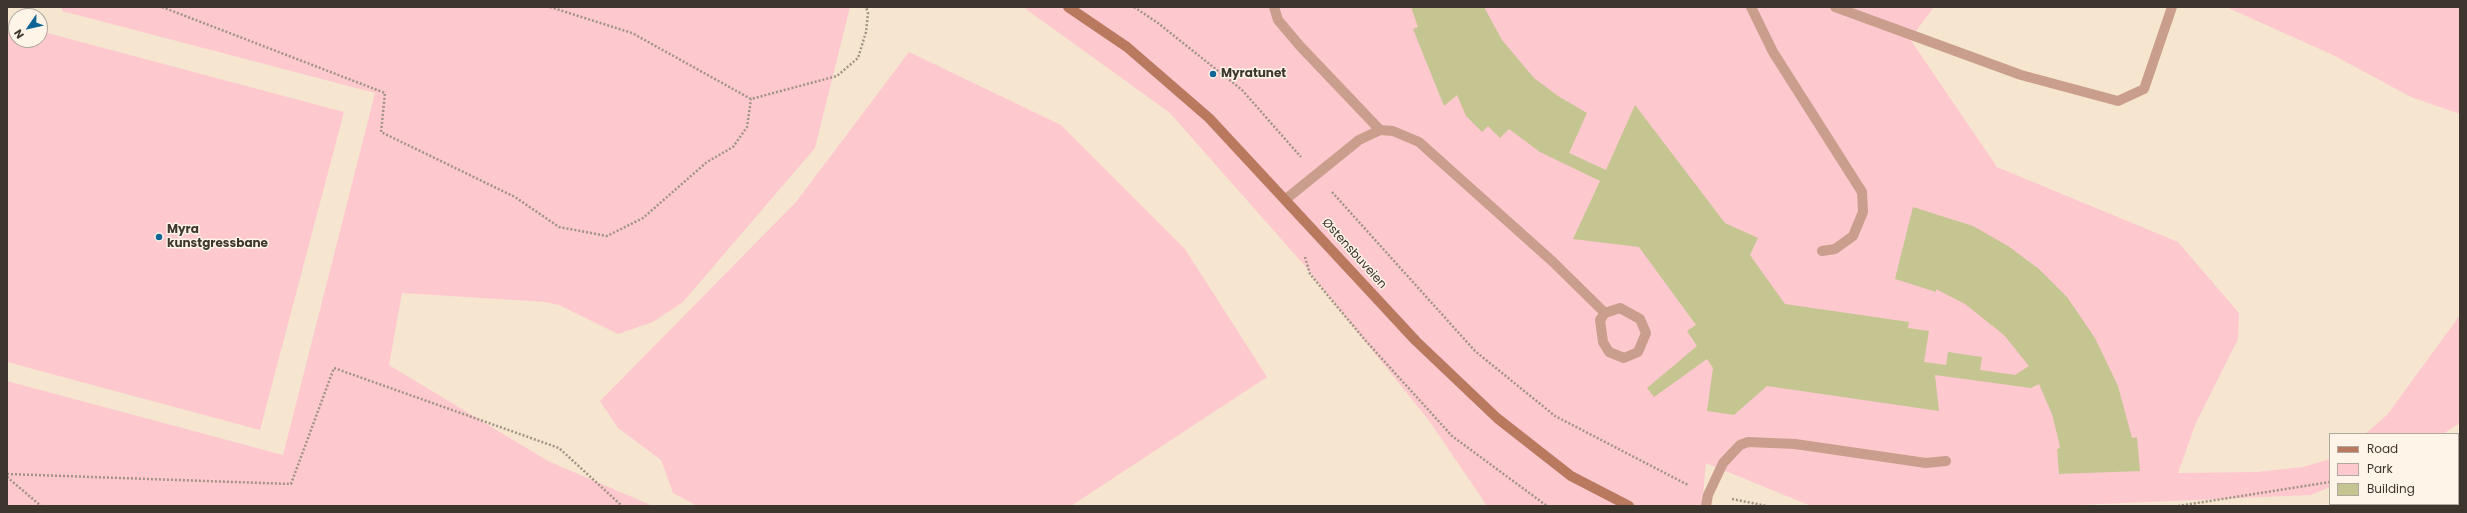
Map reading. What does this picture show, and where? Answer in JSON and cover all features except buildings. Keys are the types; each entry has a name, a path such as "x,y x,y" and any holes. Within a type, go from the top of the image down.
{"main road":[{"name":"Østensbuveien","path":"1068,7 1127,46 1209,118 1286,199 1416,341 1497,418 1570,476 1629,506"}],"lane":[{"path":"1274,7 1278,20 1300,46 1380,130"},
{"path":"1751,7 1756,22 1773,52 1862,192 1862,212 1853,236 1836,249 1822,251"},
{"path":"1835,7 2022,75 2118,101 2144,89 2172,7"},
{"path":"1286,199 1315,174 1359,140 1380,130 1393,131 1419,142 1552,261 1605,313"},
{"path":"1620,308 1640,319 1646,333 1638,352 1624,358 1609,352 1603,342 1600,320 1605,313 1620,308"},
{"path":"1706,506 1708,495 1723,463 1740,445 1748,442 1795,444 1926,463 1946,461"}],"path":[{"path":"162,7 385,93 381,132 515,197 559,227 607,236 643,218 707,162 733,147 747,127 751,99"},
{"path":"550,7 632,33 751,99 837,76 858,58 866,32 868,13 866,7"},
{"path":"1134,7 1158,23 1242,90 1315,174 1474,351 1555,416 1708,495 1767,506"},
{"path":"1303,251 1310,274 1365,340 1452,436 1546,506"},
{"path":"7,476 291,484 334,368 560,448 622,506"},
{"path":"7,476 41,506"},
{"path":"2178,506 2329,482"}],"green space":[{"path":"62,7 850,7 815,148 683,302 653,322 618,334 559,305 545,302 402,293 389,365 548,461 653,506 7,506 7,381 283,455 375,93 62,11"},
{"path":"1023,7 1934,7 1910,39 1997,167 2178,242 2239,313 2238,339 2196,423 2178,473 2256,472 2303,467 2329,459 2329,487 2311,495 2056,506 1811,506 1706,463 1702,506 1487,506 1430,422 1304,265 1170,113"},
{"path":"2226,7 2460,7 2460,114 2411,97 2333,55"},
{"name":"Myra kunstgressbane","path":"7,22 8,48 48,48 48,33 344,112 260,430 7,362"},
{"path":"909,52 1061,125 1185,249 1267,377 1071,506 697,506 673,493 661,460 618,428 600,401 796,202"},
{"path":"2460,315 2460,423 2445,433 2366,433 2387,415"}],"place":[{"name":"Myratunet","path":"1213,74"},
{"name":"Myra kunstgressbane","path":"159,237"}]}
